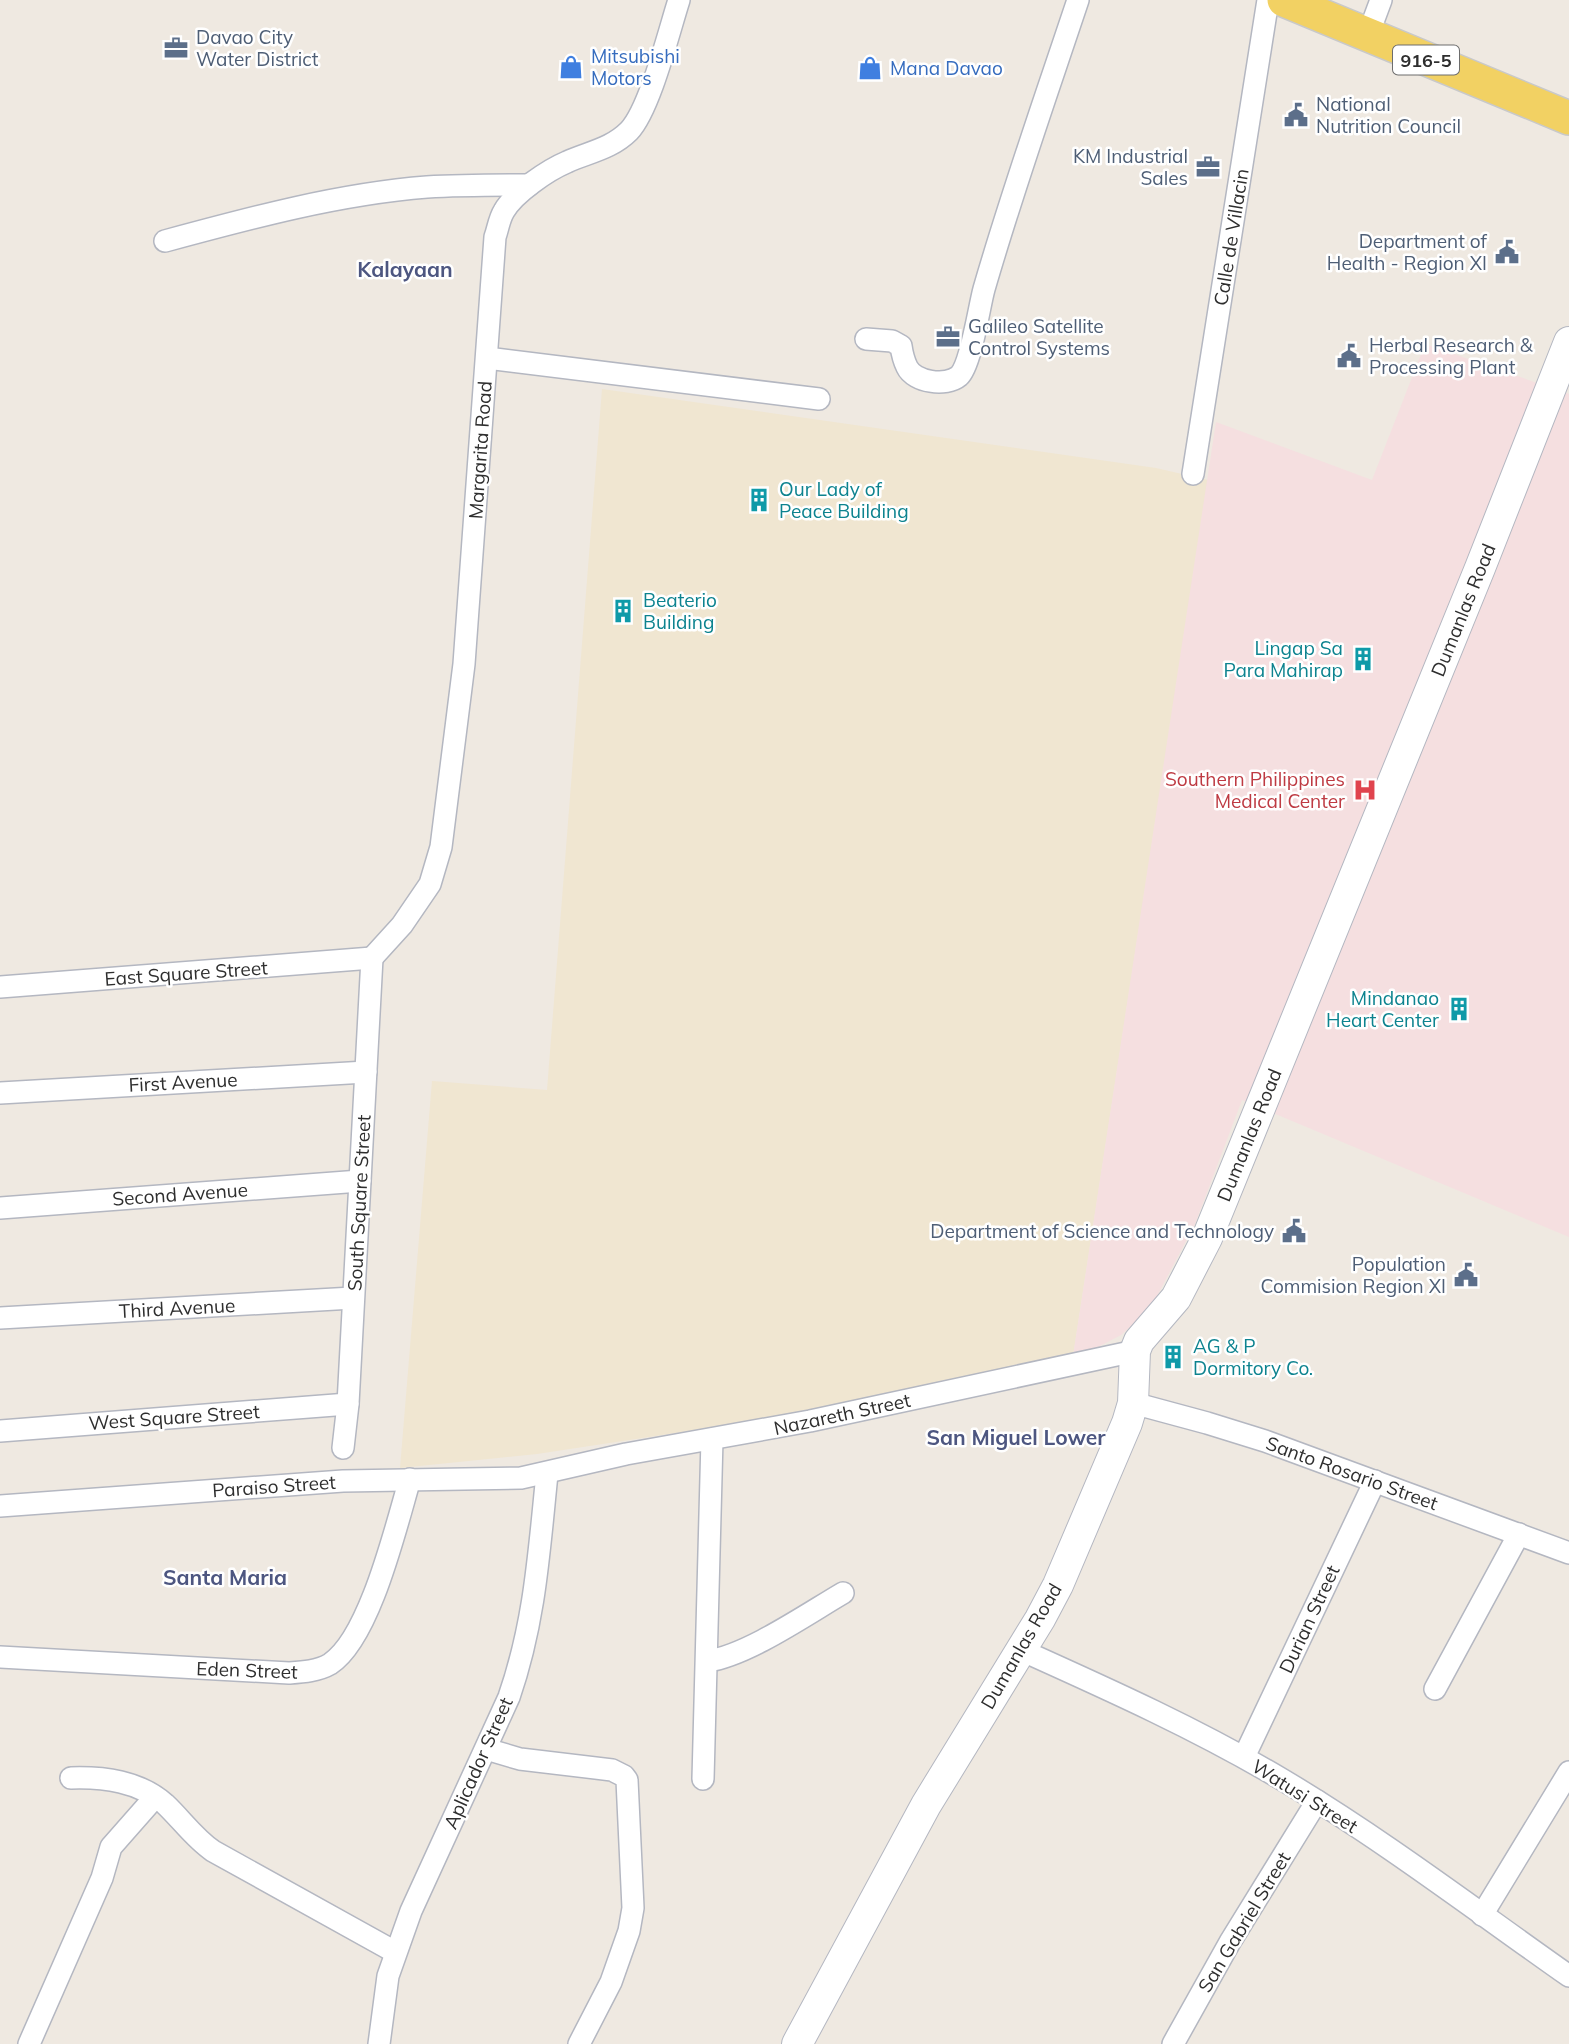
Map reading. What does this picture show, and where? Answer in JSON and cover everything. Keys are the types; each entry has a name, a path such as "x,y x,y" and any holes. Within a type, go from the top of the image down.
{"main road":[{"name":"916-5","path":"1284,0 1569,118"},
{"name":"Dumanlas Road","path":"797,2044 899,1853 1058,1586 1111,1464 1133,1403 1135,1351 1139,1340 1175,1298 1208,1238 1569,342"}],"street":[{"name":"Margarita Road","path":"372,958 402,925 430,884 441,847 464,664 495,237 504,211 529,185 564,162 612,145 631,129 656,73 679,0"},
{"path":"866,339 892,341 901,346 907,369 917,377 951,381 960,375 966,364 995,253 1078,0"},
{"name":"Calle de Villacin","path":"1193,474 1268,0"},
{"path":"1368,35 1381,0"},
{"path":"164,241 341,199 425,187 529,185"},
{"path":"487,358 819,399"},
{"name":"East Square Street","path":"0,987 372,958"},
{"name":"South Square Street","path":"343,1448 348,1404 372,958"},
{"name":"First Avenue","path":"0,1093 366,1072"},
{"name":"Second Avenue","path":"0,1208 360,1181"},
{"name":"Third Avenue","path":"0,1318 354,1298"},
{"name":"Nazareth Street","path":"547,1474 626,1454 810,1421 1135,1351"},
{"name":"Santo Rosario Street","path":"1133,1403 1265,1441 1569,1553"},
{"name":"West Square Street","path":"0,1431 348,1404"},
{"path":"703,1779 712,1439"},
{"name":"Paraiso Street","path":"0,1506 343,1481 498,1479 547,1474"},
{"name":"Aplicador Street","path":"379,2044 384,1999 395,1952 411,1911 509,1697 526,1642 534,1604 547,1474"},
{"name":"Eden Street","path":"0,1657 289,1673 311,1671 329,1665 351,1644 362,1625 372,1602 410,1479"},
{"name":"Durian Street","path":"1244,1758 1375,1481"},
{"path":"1435,1689 1519,1534"},
{"path":"708,1661 726,1657 779,1631 843,1593"},
{"name":"Watusi Street","path":"1021,1650 1183,1724 1317,1801 1569,1976"},
{"path":"486,1749 520,1759 612,1770 627,1780 633,1908 629,1931 611,1982 579,2044"},
{"path":"1482,1915 1569,1772"},
{"path":"71,1778 109,1779 155,1797 199,1842 395,1952"},
{"path":"29,2044 102,1878 111,1847 155,1797"},
{"name":"San Gabriel Street","path":"1173,2044 1230,1942 1317,1801"}],"shaded area":[{"name":"Southern Philippines Medical Center","path":"1425,344 1569,394 1569,1237 1242,1100 1195,1224 1155,1300 1121,1335 1073,1356 1216,422 1372,480"},
{"path":"602,389 1156,468 1208,480 1073,1356 1017,1370 761,1420 537,1454 400,1468 432,1081 547,1090"}],"place":[{"name":"Davao City Water District","path":"176,48"},
{"name":"Mitsubishi Motors","path":"571,67"},
{"name":"Mana Davao","path":"870,68"},
{"name":"National Nutrition Council","path":"1296,115"},
{"name":"KM Industrial Sales","path":"1208,167"},
{"name":"Department of Health - Region XI","path":"1507,252"},
{"name":"Galileo Satellite Control Systems","path":"948,337"},
{"name":"Herbal Research & Processing Plant","path":"1349,356"},
{"name":"Our Lady of Peace Building","path":"759,500"},
{"name":"Beaterio Building","path":"623,611"},
{"name":"Lingap Sa Para Mahirap","path":"1363,659"},
{"name":"Southern Philippines Medical Center","path":"1365,790"},
{"name":"Mindanao Heart Center","path":"1459,1009"},
{"name":"Department of Science and Technology","path":"1294,1231"},
{"name":"Population Commision Region XI","path":"1466,1275"},
{"name":"AG & P Dormitory Co.","path":"1173,1357"}],"district":[{"name":"Kalayaan","path":"405,269"},
{"name":"San Miguel Lower","path":"1016,1437"},
{"name":"Santa Maria","path":"225,1577"}]}
